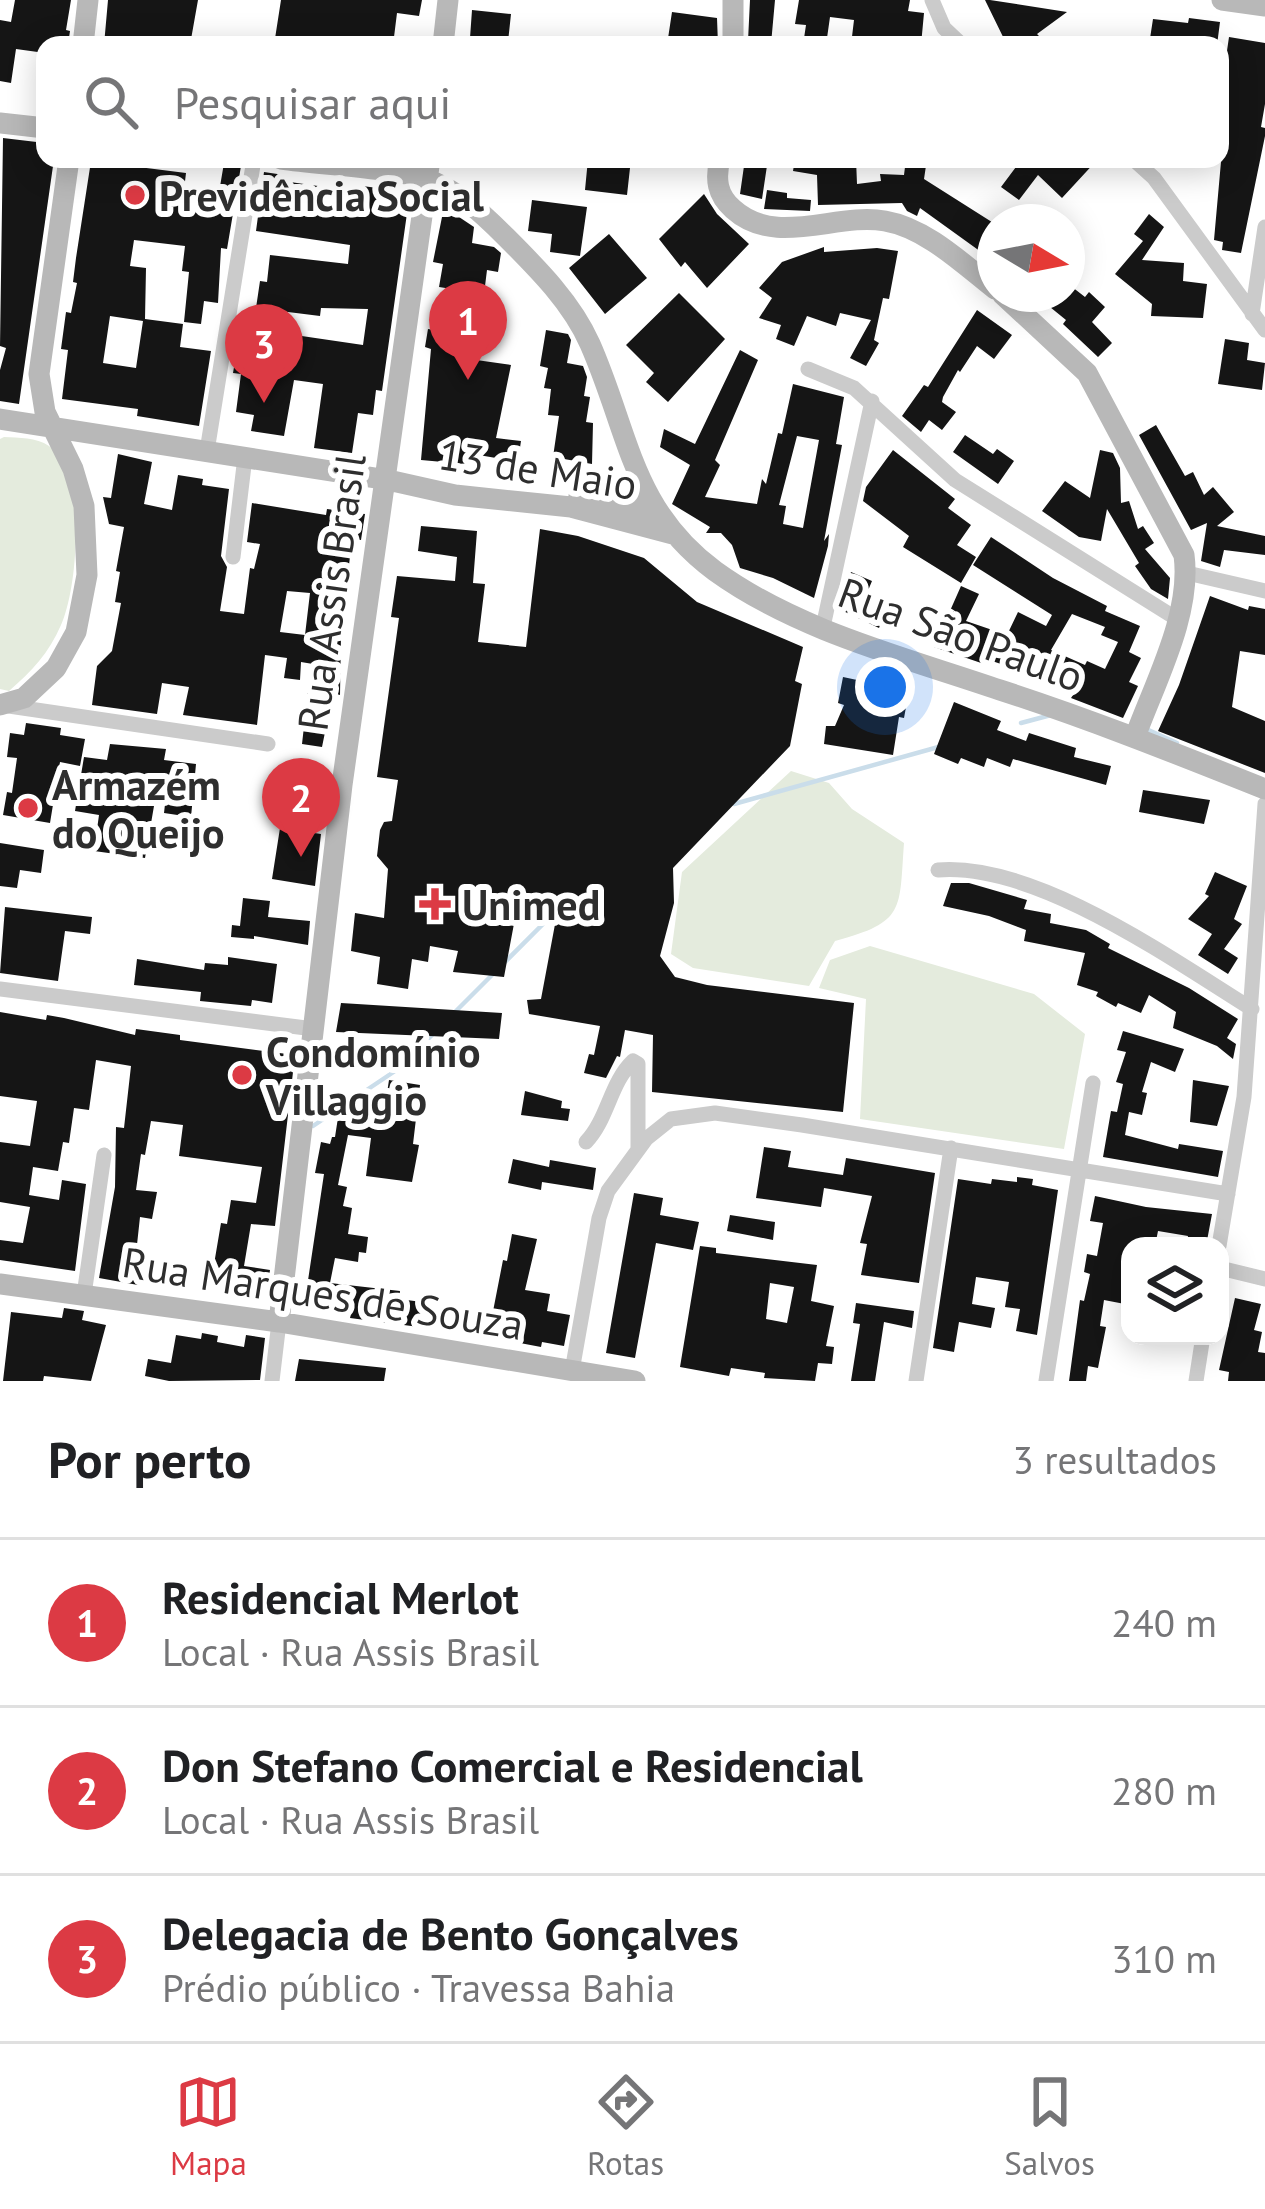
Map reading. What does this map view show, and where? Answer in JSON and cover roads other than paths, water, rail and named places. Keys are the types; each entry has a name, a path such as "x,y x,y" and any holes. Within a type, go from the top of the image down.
{"street":[{"path":"83,36 88,0"},
{"path":"444,36 448,0"},
{"path":"733,0 733,36"},
{"path":"932,0 952,36"},
{"path":"1222,0 1265,6"},
{"path":"0,123 36,127"},
{"path":"4,419 28,408 39,374 68,168"},
{"path":"207,451 253,168"},
{"path":"719,168 721,196 749,220 770,227 886,221 911,229 977,276"},
{"path":"1143,168 1265,330"},
{"name":"Rua Assis Brasil","path":"279,1322 342,785 428,169"},
{"name":"Rua São Paulo","path":"428,169 478,209 537,268 569,309 589,342 645,500 715,570 754,597 823,627 1135,737 1265,789"},
{"path":"1252,314 1265,227"},
{"path":"1022,312 1087,373 1175,534 1187,572 1177,619 1135,737"},
{"path":"808,369 854,388 955,480 1177,619"},
{"path":"3,705 24,698 56,668 76,632 89,552 74,469 43,403 39,374"},
{"path":"823,627 872,401"},
{"name":"13 de Maio","path":"4,419 388,480 455,495 571,507 676,535"},
{"path":"233,557 245,457"},
{"name":"13 de Maio","path":"388,480 645,500"},
{"path":"571,507 634,512 645,500"},
{"path":"1187,572 1265,591"},
{"path":"3,705 268,744"},
{"path":"1221,1237 1244,1096 1265,804"},
{"path":"938,869 981,869 1089,911 1252,1009"},
{"path":"0,989 314,1029"},
{"path":"586,1142 633,1060 640,1078 638,1149"},
{"path":"1046,1381 1093,1083"},
{"path":"1244,1096 1265,1102"},
{"path":"572,1371 608,1191 638,1149 671,1119 715,1113 1228,1194"},
{"path":"916,1381 951,1148"},
{"path":"84,1295 104,1155"},
{"path":"1229,1270 1265,1279"},
{"name":"Rua Marques de Souza","path":"0,1284 279,1322 635,1381"},
{"path":"272,1381 279,1322"},
{"path":"1196,1381 1202,1345"}],"waterway":[{"path":"1021,723 1051,715"},
{"path":"1144,728 1177,743"},
{"path":"734,804 942,746"},
{"path":"504,963 551,916"},
{"path":"453,1014 496,971"},
{"path":"313,1126 398,1069 432,1035"}],"place":[{"name":"Previdência Social","path":"135,195"},
{"name":"Residencial Merlot","path":"468,380"},
{"name":"Delegacia de Bento Gonçalves","path":"264,403"},
{"name":"Armazém do Queijo","path":"28,808"},
{"name":"Don Stefano Comercial e Residencial","path":"301,857"},
{"name":"Unimed","path":"435,904"},
{"name":"Condomínio Villaggio","path":"242,1075"}]}
